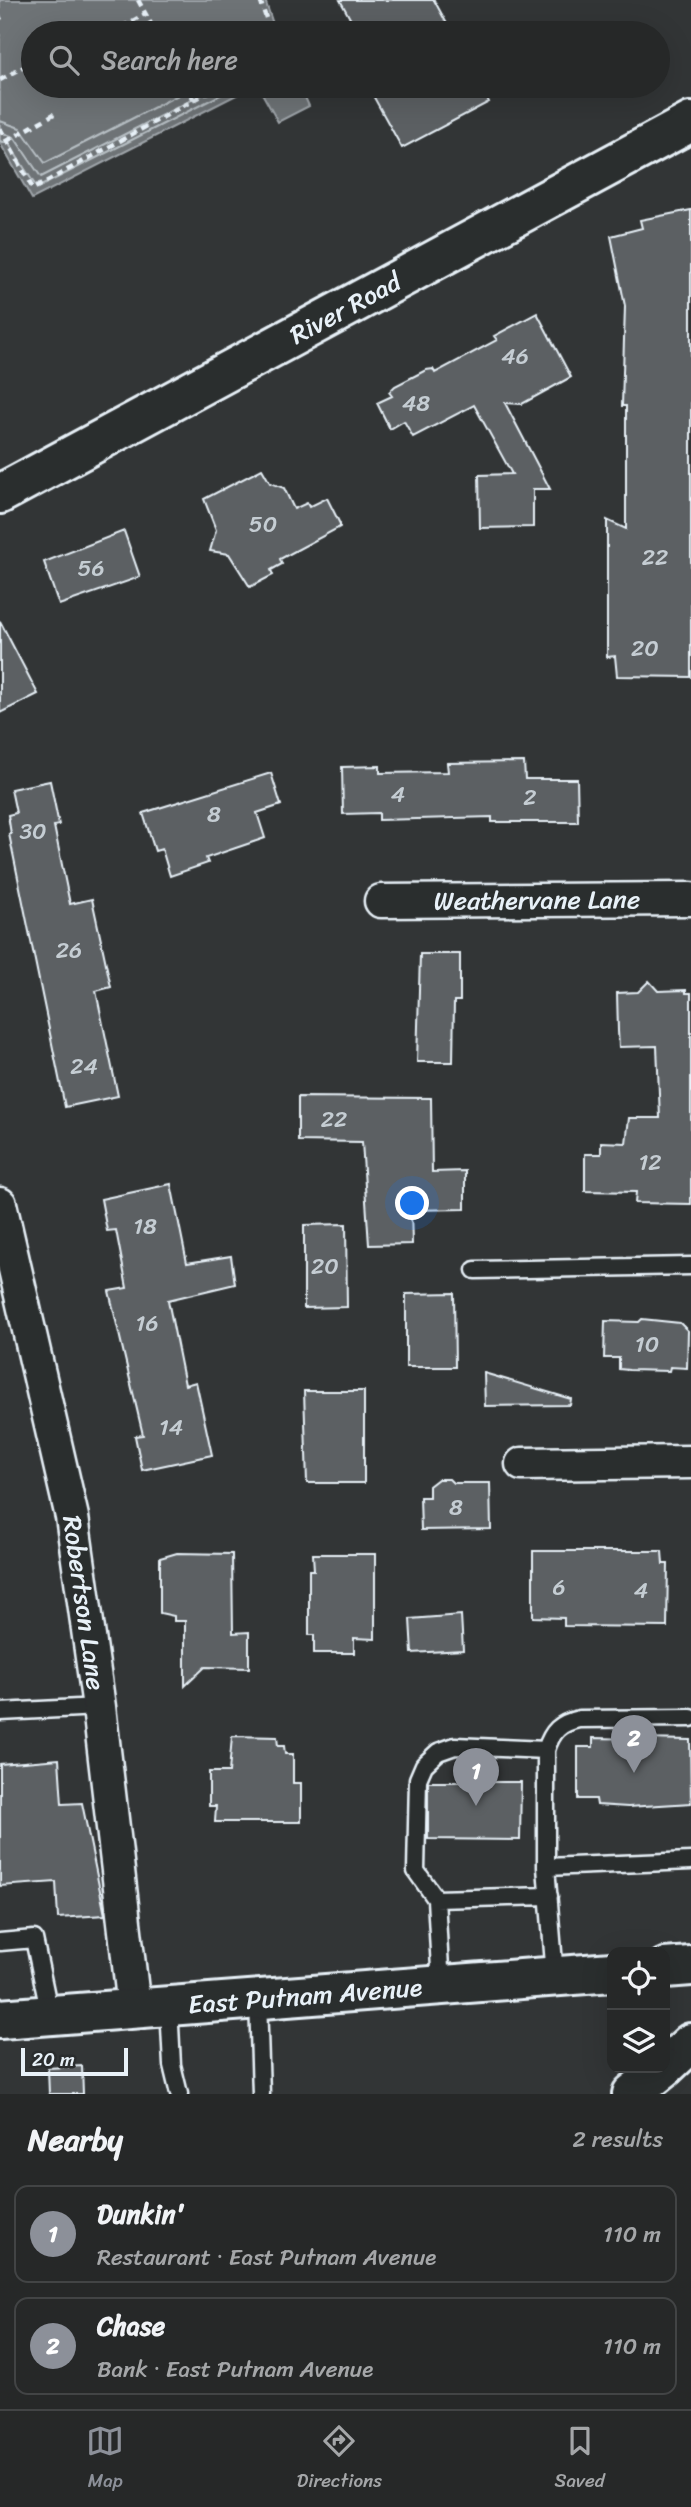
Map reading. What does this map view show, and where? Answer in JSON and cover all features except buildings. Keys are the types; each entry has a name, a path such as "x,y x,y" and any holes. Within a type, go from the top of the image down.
{"main road":[{"name":"River Road","path":"0,494 691,122"},
{"path":"670,1968 691,1966"},
{"name":"East Putnam Avenue","path":"0,2019 607,1972"},
{"path":"670,2062 691,2043"},
{"path":"632,2094 657,2073"}],"street":[{"name":"Weathervane Lane","path":"381,901 691,898"},
{"name":"Robertson Lane","path":"0,1204 72,1517 99,1707 151,2007"},
{"path":"522,1464 691,1462"}],"lane":[{"path":"475,1270 691,1266"},
{"path":"0,1712 99,1707"},
{"path":"555,1976 546,1867 546,1750 550,1736 562,1723 579,1718 691,1718"},
{"path":"441,1986 436,1899 416,1871 418,1779 424,1765 438,1752 455,1746 546,1750"},
{"path":"546,1867 691,1861"},
{"path":"436,1899 549,1896"},
{"path":"0,1941 34,1939 50,2015"},
{"path":"258,1999 261,2094"},
{"path":"151,2007 172,2065 179,2094"}],"path":[{"path":"138,0 149,21"},
{"path":"260,0 267,21"},
{"path":"132,21 145,14"},
{"path":"0,80 21,69"},
{"path":"0,128 33,189 198,98"},
{"path":"7,141 54,114"}],"water":[{"path":"0,0 265,0 272,21 21,21 21,98 230,98 32,199 0,143"},
{"path":"265,98 305,98 309,106 278,122"}],"place":[{"name":"Chase","path":"634,1773"},
{"name":"Dunkin'","path":"476,1806"}]}
